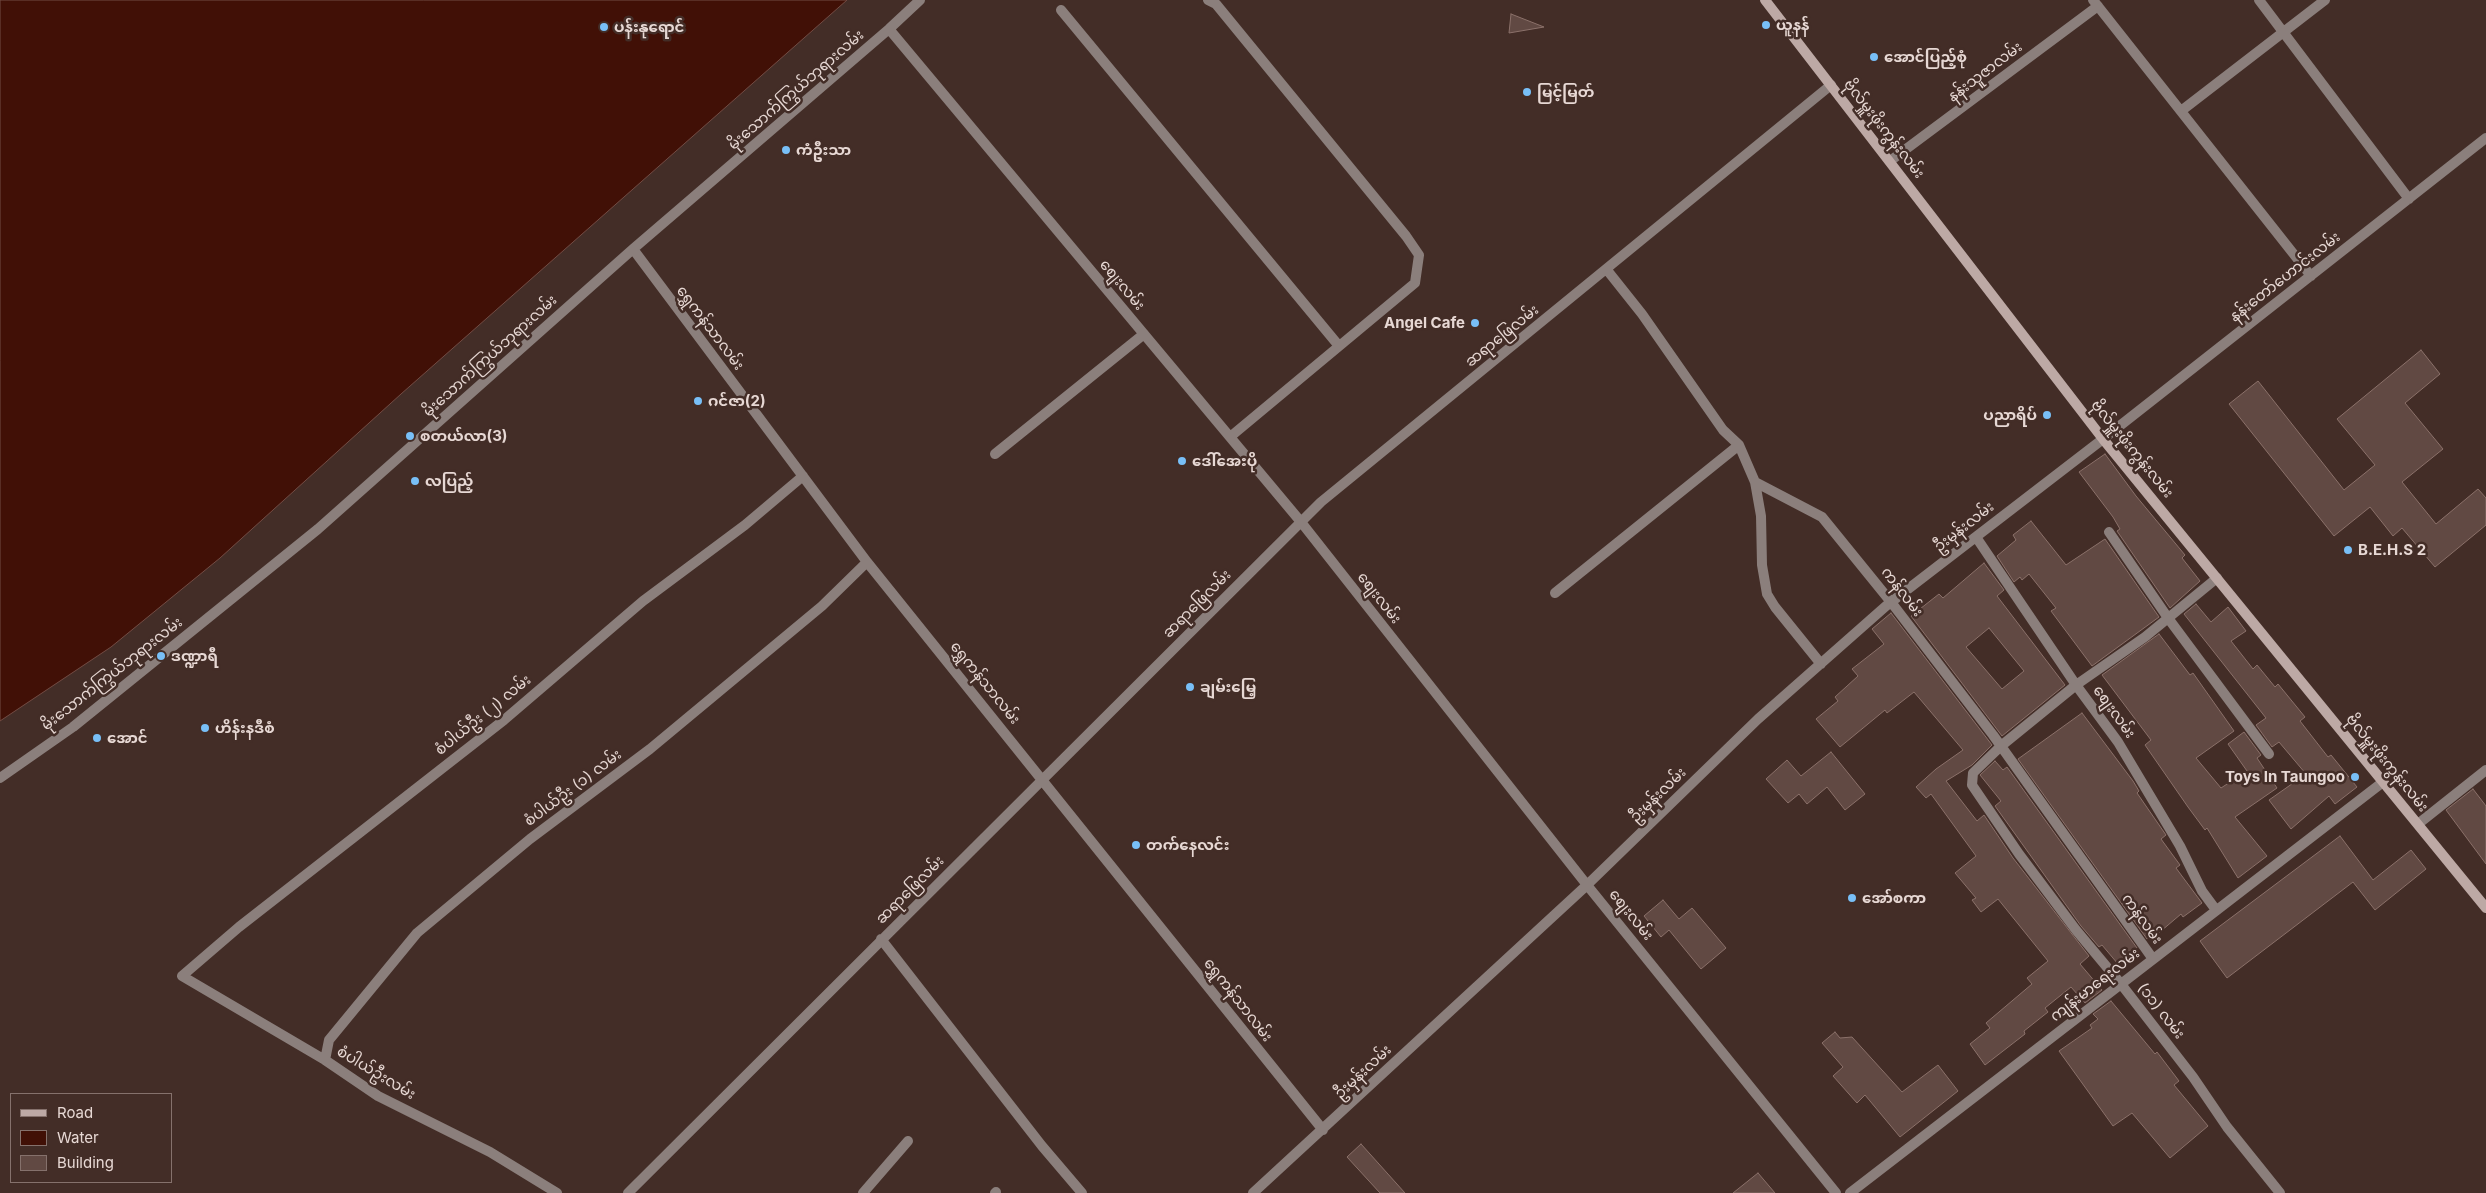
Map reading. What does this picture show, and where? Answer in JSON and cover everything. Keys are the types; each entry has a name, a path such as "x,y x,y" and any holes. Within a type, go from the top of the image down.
{"street":[{"name":"မိုးသောက်ကြွယ်ဘုရားလမ်း","path":"0,778 73,727 318,529 633,249 889,29 920,0"},
{"path":"1208,0 1216,4 1406,236 1419,256 1415,283 1230,437"},
{"name":"ဗိုလ်မှူးဖိုးကွန်းလမ်း","path":"1765,0 2103,439 2486,908"},
{"path":"2258,0 2409,199"},
{"path":"2181,111 2325,0"},
{"path":"2095,3 2311,276"},
{"name":"နန်းသူဇာလမ်း","path":"1890,161 2095,3"},
{"path":"1061,10 1339,346"},
{"name":"စျေးလမ်း","path":"889,29 1300,522 1587,885 1836,1193"},
{"name":"ဆရာဖြေလမ်း","path":"628,1193 881,939 1044,780 1300,522 1383,450 1486,369 1831,85"},
{"name":"နန်းတော်ဟောင်းလမ်း","path":"2103,439 2486,138"},
{"name":"‌ရွှေကန်သာလမ်း","path":"633,249 867,562 1044,780 1322,1130"},
{"path":"1607,270 1642,314 1724,430 1739,445 1755,482 1761,516 1762,565 1767,594 1775,608 1820,664"},
{"path":"995,454 1144,334"},
{"name":"ဦးမှန်းလမ်း","path":"1253,1193 1587,885 1758,719 1820,664 1891,602 2103,439"},
{"path":"1555,594 1739,445"},
{"name":"စံပါယ်ဦး (၂) လမ်း","path":"182,976 239,927 504,720 643,601 745,525 803,476"},
{"name":"ကန်လမ်း","path":"1755,482 1822,517 1891,602 2001,746 2153,959"},
{"path":"2109,532 2168,618 2269,754"},
{"name":"စျေးလမ်း","path":"1976,537 2076,685 2118,742 2180,846 2202,891 2216,910"},
{"name":"စံပါယ်ဦး (၁) လမ်း","path":"325,1060 329,1040 417,933 530,840 650,749 822,606 867,562"},
{"path":"2001,746 2076,685 2168,618 2217,578"},
{"name":"(၁၁) လမ်း","path":"2001,746 1973,773 1972,785 2019,854 2076,930 2121,984 2193,1077 2227,1127 2280,1193"},
{"path":"2418,824 2486,770"},
{"name":"ကျန်းမာရေးလမ်း","path":"1850,1193 2383,782"},
{"path":"881,939 1042,1146 1082,1193"},
{"name":"စံပါယ်ဦးလမ်း","path":"182,976 325,1060 378,1096 490,1152 557,1193"},
{"path":"863,1193 908,1141"}],"water":[{"path":"0,0 847,0 401,394 220,558 111,647 0,721"}],"building":[{"path":"1511,14 1544,27 1509,33"},
{"path":"2421,350 2440,374 2405,403 2443,449 2402,482 2436,524 2478,489 2486,498 2486,525 2435,567 2402,528 2393,536 2370,507 2334,536 2229,404 2258,381 2344,490 2375,465 2337,419"},
{"path":"2105,454 2136,496 2185,555 2182,558 2200,581 2170,608 2117,531 2120,529 2113,517 2079,472"},
{"path":"2031,521 2066,565 2105,539 2159,617 2092,666 2051,611 2056,608 2029,574 2022,580 2020,577 2014,582 1997,556 2016,540 2013,535"},
{"path":"1984,563 2004,590 1997,596 2065,685 2002,736 1911,616 1939,594 1943,598","holes":["1989,628 2024,671 2002,689 1966,647"]},
{"path":"2196,604 2211,622 2228,607 2246,631 2231,641 2253,669 2257,665 2275,687 2278,684 2305,717 2300,721 2328,757 2331,755 2357,787 2335,804 2329,796 2291,829 2269,800 2306,774 2279,742 2272,747 2256,725 2266,718 2184,614"},
{"path":"1891,613 1992,745 1972,765 1946,781 1977,821 1984,815 2013,858 2089,956 2080,964 2102,990 2085,1003 2071,987 2045,1008 2048,1012 2024,1031 2025,1034 1985,1065 1970,1044 1990,1028 1986,1023 2032,984 2027,978 2048,961 1998,899 1981,912 1972,900 1976,898 1955,873 1976,856 1931,794 1926,798 1916,787 1936,769 1963,750 1914,692 1887,713 1885,710 1840,747 1816,719 1838,701 1835,697 1858,676 1852,669 1884,644 1872,629"},
{"path":"2159,634 2190,675 2193,673 2234,731 2196,758 2221,788 2247,771 2228,744 2244,732 2261,755 2257,758 2277,788 2235,817 2267,856 2238,878 2207,828 2205,830 2145,745 2151,740 2102,675"},
{"path":"2082,713 2133,781 2139,791 2137,793 2166,835 2161,839 2180,865 2176,868 2202,903 2183,917 2181,914 2154,937 2152,935 2147,939 2018,759"},
{"path":"1831,752 1865,794 1845,810 1827,787 1807,804 1799,794 1788,803 1766,779 1787,760 1801,776"},
{"path":"1995,761 2003,770 2007,767 2137,948 2118,964 2102,945 2099,947 2081,926 1995,806 2001,801 1980,775"},
{"path":"2473,789 2486,806 2486,864 2446,810"},
{"path":"2340,836 2373,880 2411,850 2426,869 2375,910 2353,882 2227,978 2200,941"},
{"path":"1663,900 1679,919 1692,908 1726,948 1701,969 1669,930 1661,937 1644,916"},
{"path":"2111,1001 2155,1054 2157,1052 2179,1081 2174,1085 2208,1126 2170,1158 2132,1113 2113,1126 2059,1051 2092,1028 2090,1025 2098,1019 2093,1014"},
{"path":"1835,1032 1840,1038 1852,1037 1902,1092 1938,1065 1958,1091 1900,1137 1865,1095 1857,1103 1833,1076 1843,1067 1822,1043"},
{"path":"1361,1144 1405,1193 1380,1193 1347,1157"},
{"path":"1758,1173 1775,1193 1733,1193"}],"place":[{"name":"ယူနန်","path":"1766,25"},
{"name":"ပန်းနုရောင်","path":"604,27"},
{"name":"အောင်ပြည့်စုံ","path":"1874,57"},
{"name":"မြင့်မြတ်","path":"1527,92"},
{"name":"ကံဦးသာ","path":"786,150"},
{"name":"Angel Cafe","path":"1475,323"},
{"name":"ဂင်ဇာ(2)","path":"698,401"},
{"name":"ပညာရိပ်","path":"2047,415"},
{"name":"စတယ်လာ(3)","path":"410,436"},
{"name":"ဒေါ်အေးပို","path":"1182,461"},
{"name":"လပြည့်","path":"415,481"},
{"name":"B.E.H.S 2","path":"2348,550"},
{"name":"ဒဏ္ဍာရီ","path":"161,656"},
{"name":"ချမ်းမြေ့","path":"1190,687"},
{"name":"ဟိန်းနဒီစံ","path":"205,728"},
{"name":"အောင်","path":"97,738"},
{"name":"Toys In Taungoo","path":"2355,777"},
{"name":"တက်နေလင်း","path":"1136,845"},
{"name":"အော်စကာ","path":"1852,898"}]}
